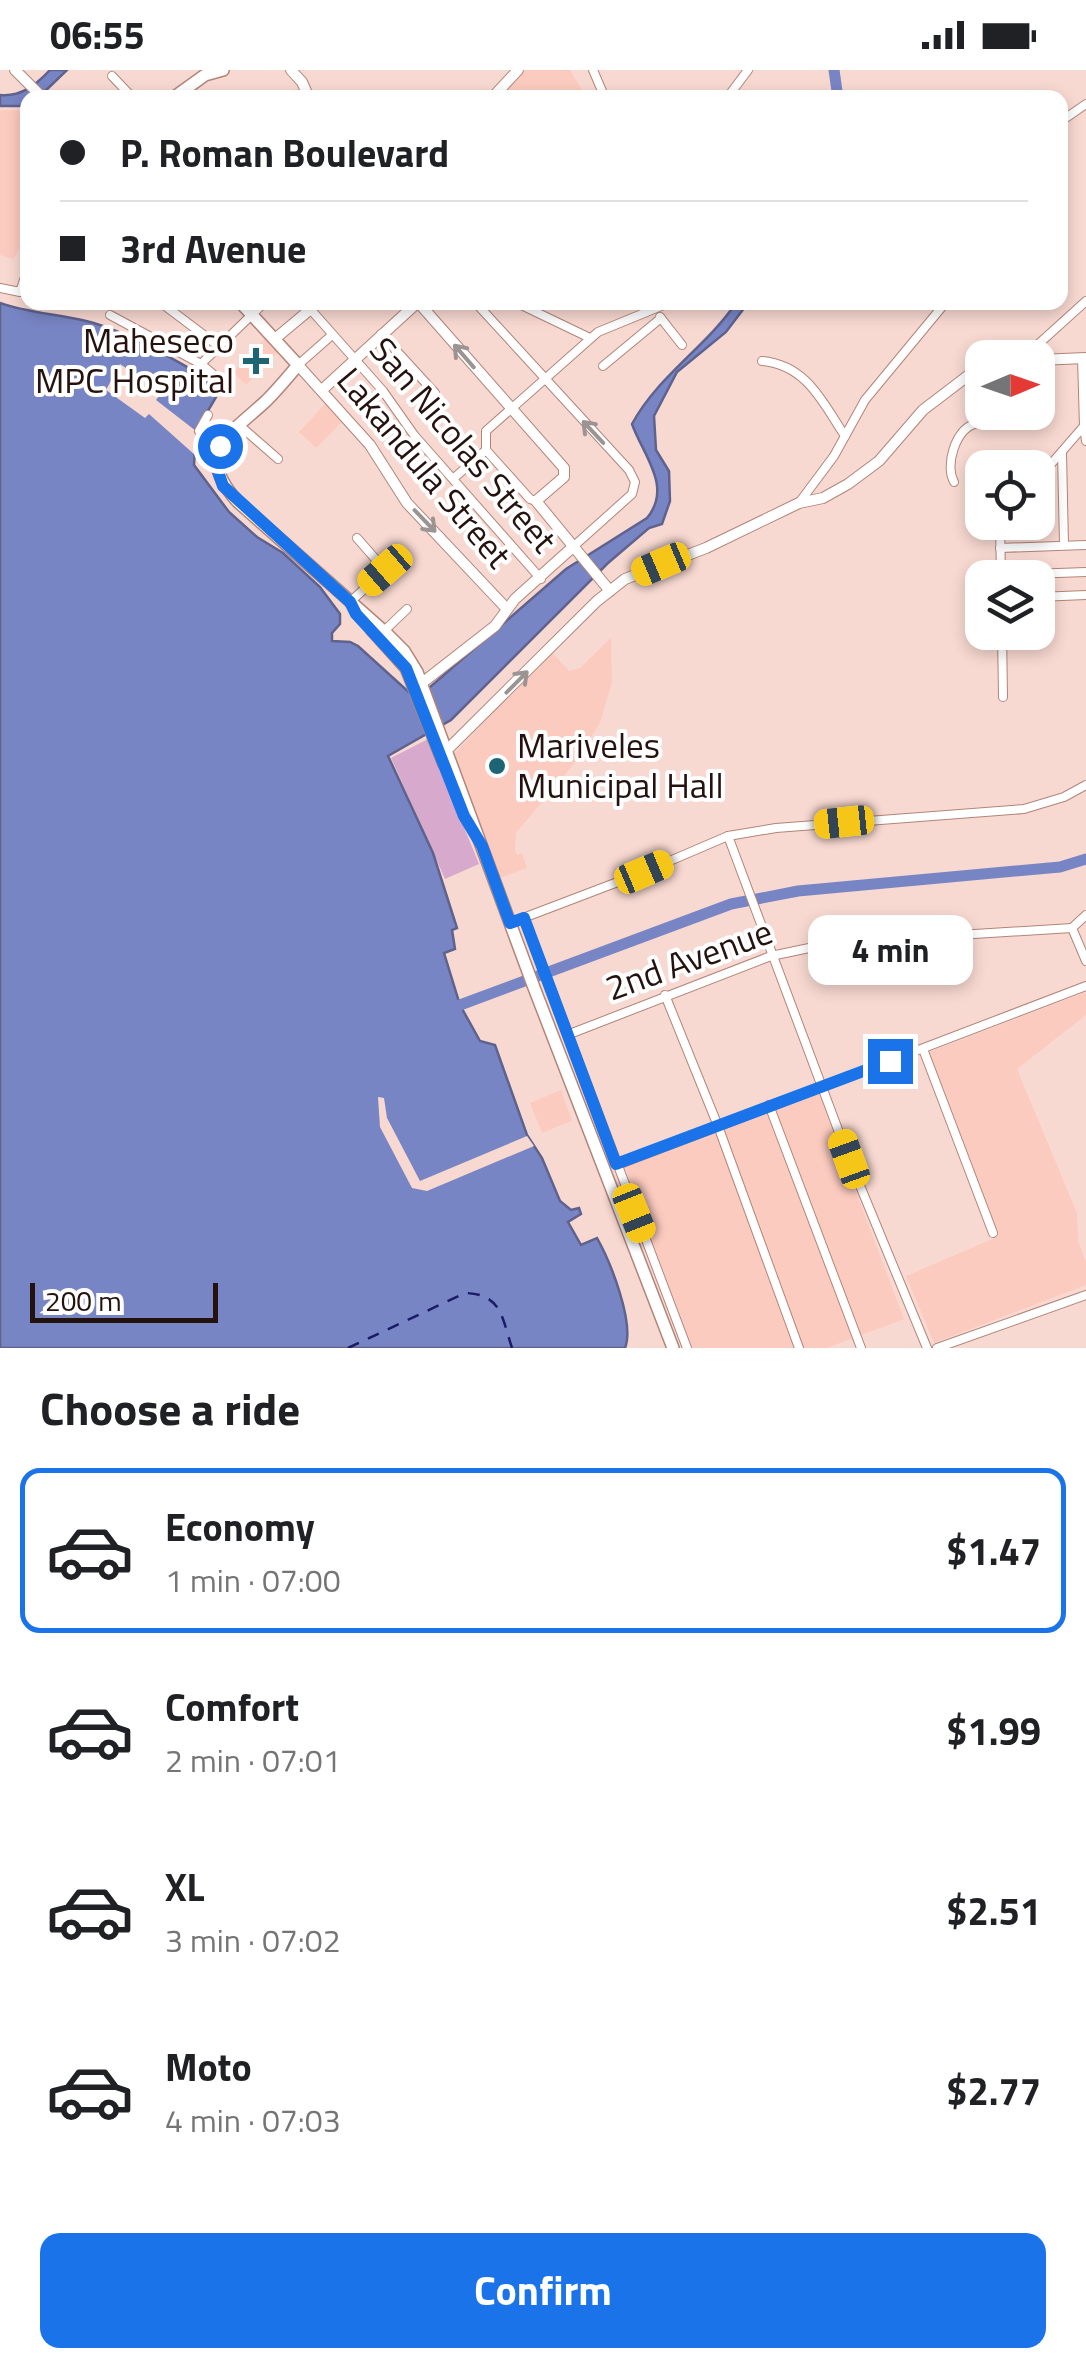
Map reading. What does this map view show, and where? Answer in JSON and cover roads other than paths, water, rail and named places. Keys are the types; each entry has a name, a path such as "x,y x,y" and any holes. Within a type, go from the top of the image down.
{"main road":[{"path":"183,90 205,73 223,70"},
{"path":"248,310 298,364 220,446 216,466 223,486 404,651 421,688 464,816 482,846"},
{"path":"350,602 356,614 398,656 421,688"},
{"path":"438,736 447,750 510,923 537,977 610,1187 673,1348"}],"street":[{"path":"15,70 35,90"},
{"path":"291,70 306,90"},
{"path":"499,90 518,70"},
{"path":"112,76 126,90"},
{"path":"1043,340 1086,301"},
{"path":"170,310 217,346"},
{"path":"201,364 256,310"},
{"path":"276,338 306,310"},
{"name":"San Nicolas Street","path":"314,310 414,435 540,578"},
{"path":"323,388 409,310"},
{"path":"425,310 566,472 536,501"},
{"path":"421,688 496,626 506,608 628,498 635,487 629,470 482,310"},
{"path":"532,310 590,338"},
{"path":"610,590 536,501 486,450 486,431 590,338 620,321 652,310"},
{"path":"656,310 682,345"},
{"path":"800,503 865,400 939,310"},
{"path":"110,315 213,374"},
{"path":"603,366 661,318"},
{"path":"381,334 436,393"},
{"path":"298,364 332,336"},
{"path":"1055,359 1084,358 1086,441"},
{"path":"762,361 773,362 807,379 845,436"},
{"name":"Lakandula Street","path":"298,364 370,445 407,503 506,608"},
{"path":"447,750 625,579 706,548 848,484 879,460 923,410 965,378"},
{"path":"208,416 199,431 220,446"},
{"path":"238,424 278,459"},
{"path":"1055,461 1084,426"},
{"path":"954,482 949,465 968,430"},
{"path":"454,478 486,450"},
{"path":"1062,453 1064,546"},
{"path":"350,602 385,570 357,538"},
{"path":"1000,540 1000,560"},
{"path":"1000,548 1086,545"},
{"path":"1055,573 1086,572"},
{"path":"1055,597 1086,596"},
{"path":"384,631 407,609"},
{"path":"1003,650 1004,697"},
{"path":"510,923 728,836 776,828 1024,809 1064,798 1086,785"},
{"path":"728,836 873,1219 927,1348"},
{"path":"1086,916 1072,928 1086,961"},
{"path":"524,918 537,977 566,1035 687,1348"},
{"name":"2nd Avenue","path":"566,1035 771,956 879,940 1072,928"},
{"path":"616,1164 1086,986"},
{"path":"666,995 799,1348"},
{"path":"923,1049 993,1233"},
{"path":"769,1106 861,1348"},
{"path":"610,1187 624,1188"},
{"path":"647,1280 658,1270"},
{"path":"937,1348 1086,1295"}],"water":[{"path":"50,70 67,70 46,90 25,90"},
{"path":"20,92 20,106 0,106 0,95"},
{"path":"0,303 119,332 222,387 196,431 194,465 229,512 320,587 340,614 332,641 358,646 412,695 429,688 566,569 647,518 654,506 657,483 632,424 655,391 731,310 743,310 726,332 677,372 654,416 656,450 669,471 670,501 662,524 649,528 608,563 451,720 388,756 433,853 457,928 452,930 455,949 444,953 460,1005 480,1041 495,1045 527,1135 542,1158 560,1201 571,1210 579,1208 581,1214 568,1222 581,1245 597,1238 602,1248 624,1308 625,1348 0,1348"}],"waterway":[{"path":"834,70 837,90"},
{"path":"460,1005 731,904 798,891 1060,867 1086,859"}],"place":[{"name":"Maheseco MPC Hospital","path":"256,361"},
{"name":"Mariveles Municipal Hall","path":"497,766"}]}
